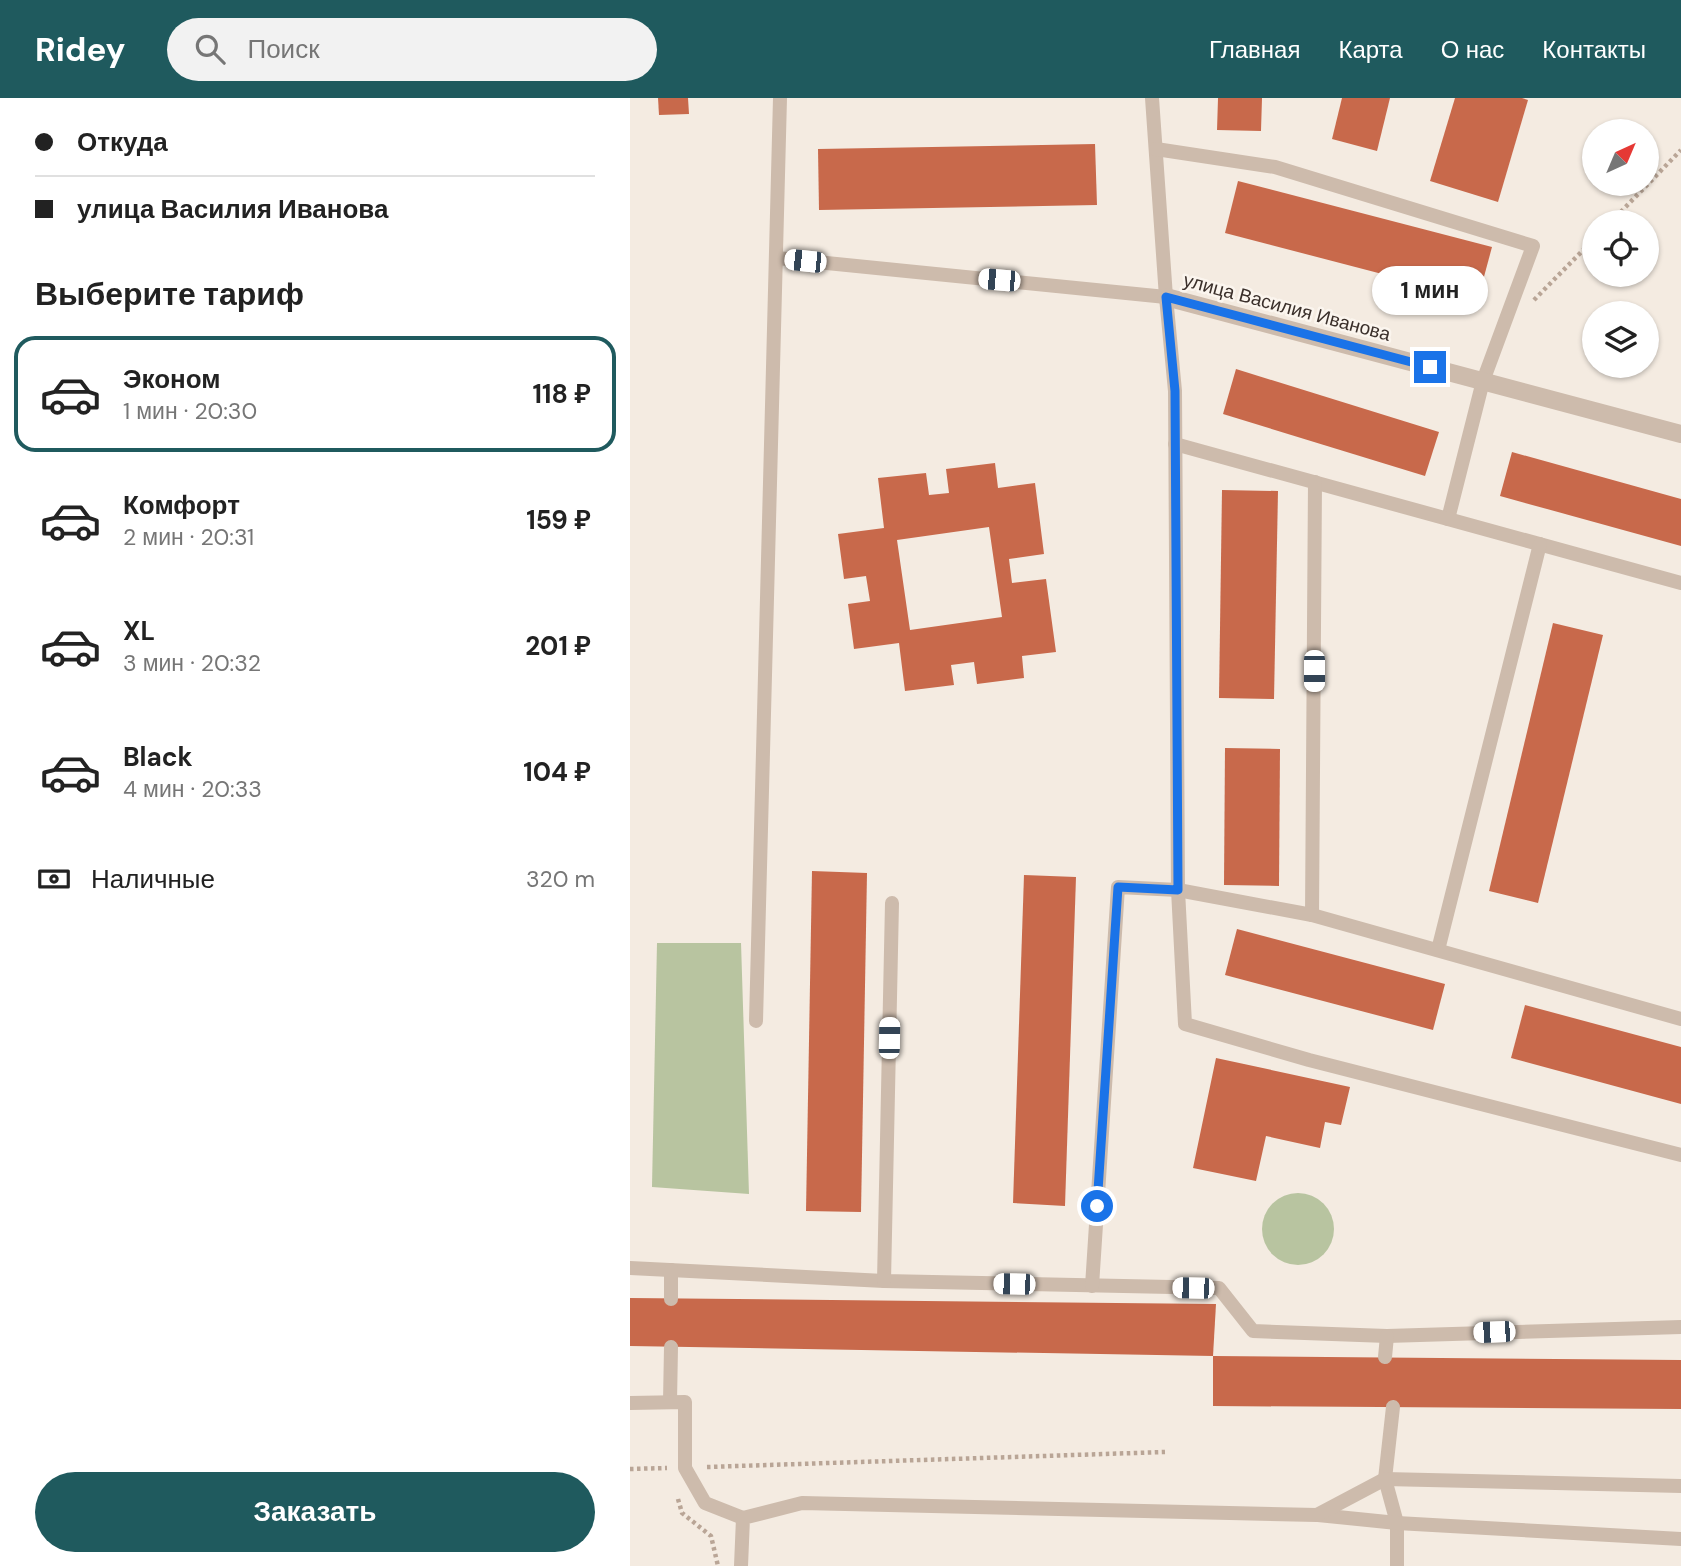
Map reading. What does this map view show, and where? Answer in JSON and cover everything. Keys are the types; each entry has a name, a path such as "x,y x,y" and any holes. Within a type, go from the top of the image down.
{"street":[{"name":"улица Василия Иванова","path":"1166,297 1681,434"}],"lane":[{"path":"756,1021 780,98"},
{"path":"1152,98 1175,391 1178,890 1185,1024 1310,1060 1681,1155"},
{"path":"1156,149 1275,167 1533,246 1483,382 1448,519"},
{"path":"777,258 1166,297"},
{"path":"1175,444 1681,583"},
{"path":"1312,915 1315,482"},
{"path":"1438,950 1540,544"},
{"path":"1092,1286 1118,887 1178,890 1312,915 1681,1019"},
{"path":"884,1280 892,903"},
{"path":"630,1268 884,1280 1219,1289 1253,1331 1387,1336 1681,1327"},
{"path":"671,1270 671,1299"},
{"path":"1385,1357 1387,1336"},
{"path":"670,1402 671,1347"},
{"path":"630,1403 685,1402 685,1468 705,1503 743,1518 802,1503 1317,1515 1397,1523 1681,1539"},
{"path":"1393,1407 1385,1479 1397,1523 1397,1566"},
{"path":"1317,1515 1385,1479 1681,1486"},
{"path":"741,1566 743,1518"}],"path":[{"path":"1623,210 1681,150"},
{"path":"1528,307 1582,251"},
{"path":"630,1469 1165,1452"}],"green space":[{"path":"657,943 741,943 749,1194 652,1187"},
{"path":"1305,1193 1324,1203 1332,1215 1332,1243 1324,1255 1312,1263 1291,1265 1272,1255 1264,1243 1262,1222 1272,1203 1284,1195"}],"building":[{"path":"658,98 688,98 689,114 659,115"},
{"path":"1218,98 1262,98 1261,131 1217,130"},
{"path":"1342,98 1390,98 1377,151 1332,139"},
{"path":"1455,98 1528,100 1498,202 1430,181"},
{"path":"1095,144 1097,205 819,210 818,149"},
{"path":"1238,181 1492,247 1478,299 1225,233"},
{"path":"1236,369 1439,432 1425,476 1223,414"},
{"path":"1512,452 1681,499 1681,546 1500,496"},
{"path":"995,463 998,488 1035,483 1044,554 1009,559 1012,583 1046,579 1056,652 1022,656 1024,678 977,684 974,662 951,665 954,685 905,691 899,643 854,649 848,604 870,601 866,576 844,579 838,534 884,528 878,478 926,473 929,495 949,493 946,469","holes":["989,527 1002,617 910,630 897,540"]},
{"path":"1222,490 1278,491 1274,699 1219,698"},
{"path":"1553,623 1603,635 1538,903 1489,891"},
{"path":"1225,748 1280,749 1279,886 1224,885"},
{"path":"812,871 867,873 861,1212 806,1211"},
{"path":"1024,875 1076,877 1065,1206 1013,1203"},
{"path":"1237,929 1445,984 1433,1030 1225,975"},
{"path":"1525,1005 1681,1047 1681,1104 1511,1058"},
{"path":"1216,1058 1350,1087 1341,1125 1325,1122 1320,1148 1266,1136 1256,1181 1193,1168"},
{"path":"630,1298 1216,1304 1213,1356 630,1346"},
{"path":"1213,1356 1681,1360 1681,1409 1213,1406"}],"route":[{"path":"1097,1206 1118,887 1178,890 1175,391 1166,297 1430,367"}]}
